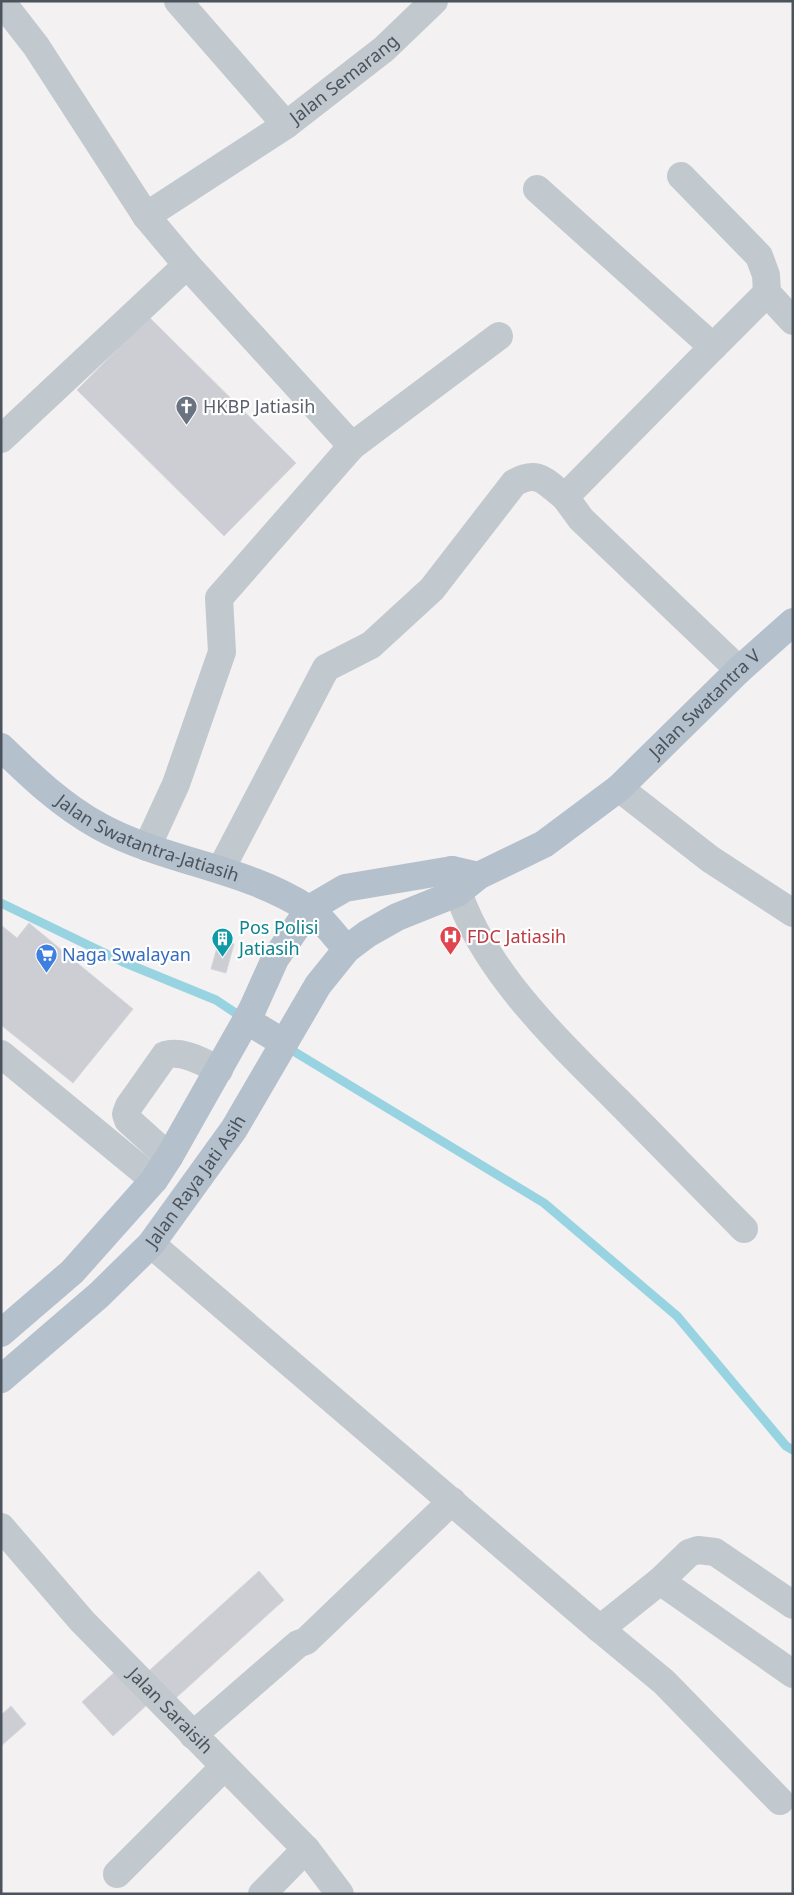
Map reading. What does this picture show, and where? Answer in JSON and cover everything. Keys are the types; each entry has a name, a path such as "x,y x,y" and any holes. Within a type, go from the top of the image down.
{"main road":[{"name":"Jalan Swatantra V","path":"309,909 345,888 454,881 478,876 544,844 619,788 739,670 793,622"},
{"name":"Jalan Swatantra-Jatiasih","path":"1,747 49,794 99,826 147,847 221,869 275,890 309,909"},
{"path":"309,909 346,949 367,934 454,881"},
{"name":"Jalan Raya Jati Asih","path":"1,1332 72,1272 154,1180 233,1045 249,1015 274,958 309,909"},
{"name":"Jalan Raya Jati Asih","path":"1,1379 100,1295 151,1244 234,1129 272,1067 318,985 346,949"},
{"path":"249,1015 287,1038"}],"street":[{"name":"Jalan Semarang","path":"178,1 286,125 384,49 434,1"},
{"path":"1,2 36,46 146,216 187,265 352,446"},
{"path":"146,216 286,125"},
{"path":"681,176 759,256 766,275 767,294 793,320"},
{"path":"538,189 713,347"},
{"path":"1,439 187,265"},
{"path":"565,498 767,294"},
{"path":"147,847 176,784 222,652 219,598 352,446 499,336"},
{"path":"221,869 326,668 371,645 432,588 514,483 528,475 538,477 565,498 581,519 739,670"},
{"path":"619,788 710,859 793,913"},
{"path":"454,881 479,939 533,1016 744,1229"},
{"path":"1,1054 154,1180"},
{"path":"169,1157 128,1120 126,1114 129,1106 158,1062 165,1055 181,1054 219,1070"},
{"path":"151,1244 600,1630 664,1682 780,1801"},
{"path":"193,1735 298,1644 306,1641 452,1501"},
{"name":"Jalan Saraisih","path":"1,1526 82,1621 306,1848 340,1894"},
{"path":"600,1630 660,1581 689,1553 706,1550 715,1552 793,1605"},
{"path":"660,1581 793,1674"},
{"path":"118,1874 224,1767"},
{"path":"262,1894 306,1848"}],"building":[{"name":"HKBP Jatiasih","path":"149,317 296,463 224,536 77,390"},
{"name":"Naga Swalayan","path":"29,923 133,1009 73,1083 1,1025 1,925 17,938"},
{"name":"Pos Polisi Jatiasih","path":"219,940 234,944 226,973 211,969"},
{"path":"259,1571 284,1600 166,1707 141,1678"},
{"path":"117,1670 148,1704 113,1736 82,1702"},
{"path":"11,1706 26,1724 1,1746 1,1715"}],"waterway":[{"path":"1,903 123,962 216,1000 243,1018"},
{"path":"285,1046 544,1203 677,1316 786,1446 793,1450"}],"place":[{"name":"HKBP Jatiasih","path":"187,426"},
{"name":"FDC Jatiasih","path":"451,956"},
{"name":"Pos Polisi Jatiasih","path":"223,957"},
{"name":"Naga Swalayan","path":"46,974"}]}
